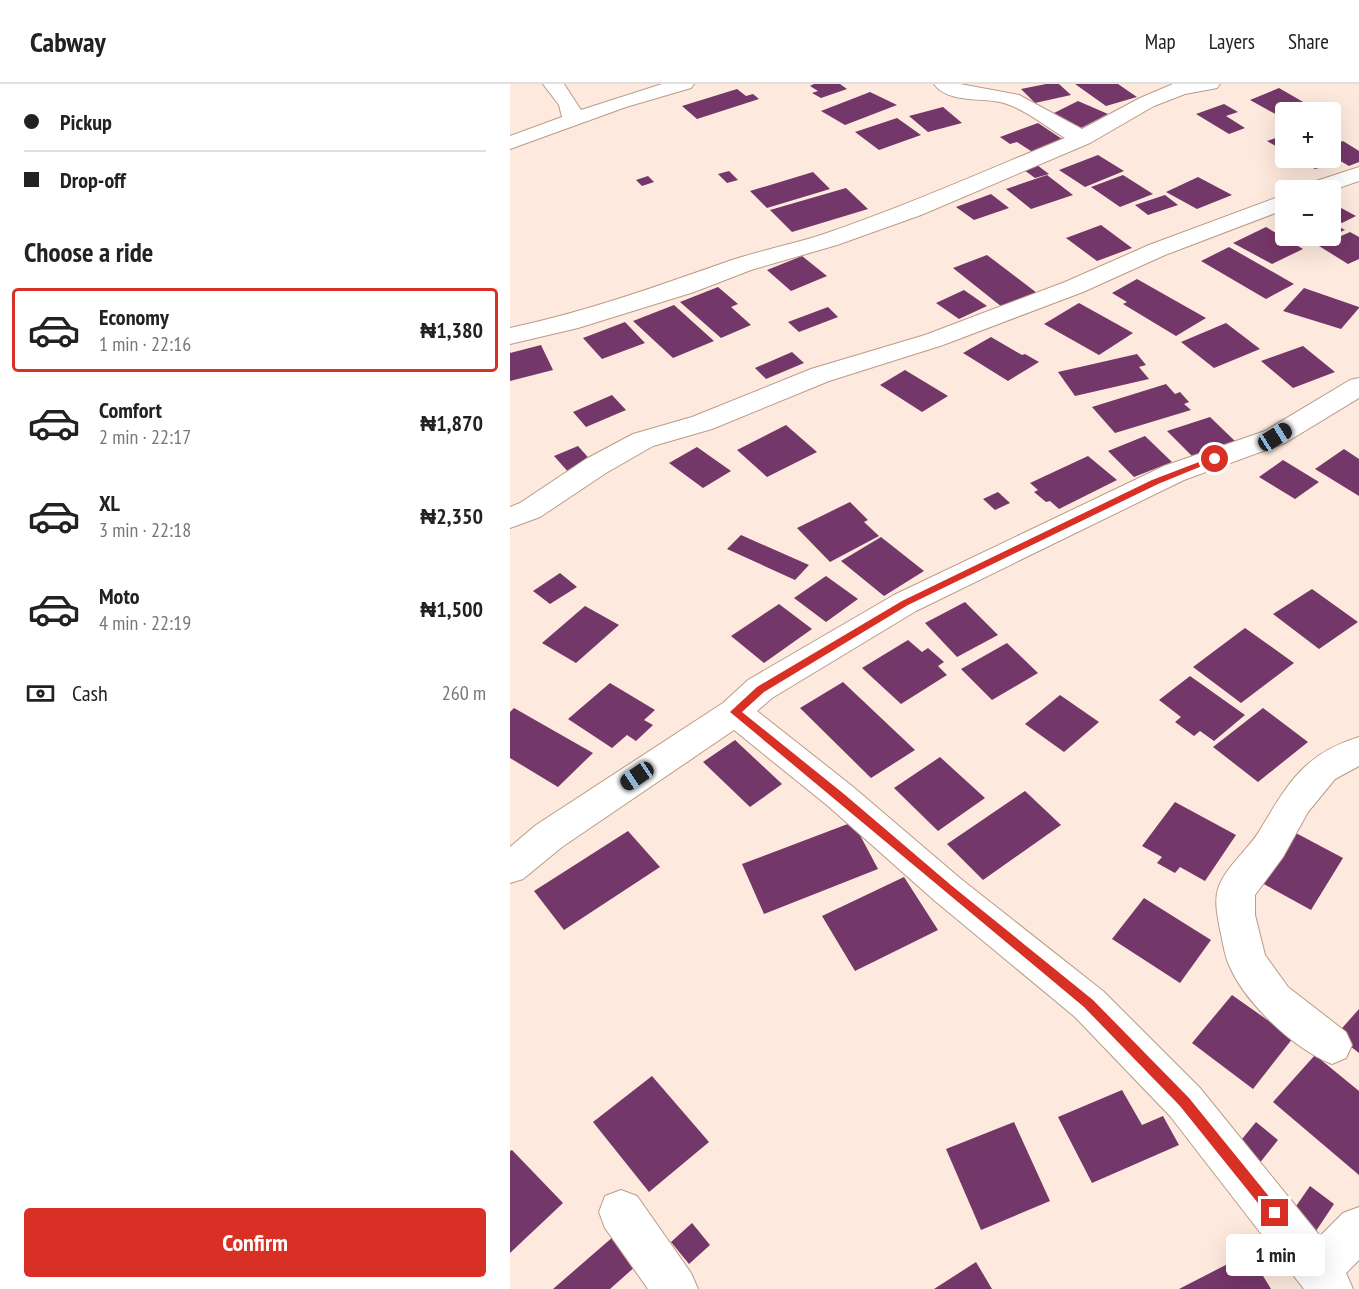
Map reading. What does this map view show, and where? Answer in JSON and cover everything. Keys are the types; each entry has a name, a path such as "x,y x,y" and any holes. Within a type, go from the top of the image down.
{"street":[{"path":"553,84 569,104 574,120"},
{"path":"510,143 619,103 684,84"},
{"path":"944,84 975,94 996,94 1014,100 1082,138"},
{"path":"510,336 569,323 685,287 742,265 830,240 913,210 1082,138 1147,102 1181,88 1210,84"},
{"path":"1341,180 1359,174"},
{"path":"510,518 530,510 596,466 643,440 702,423 820,375 934,340 1074,287 1157,250 1275,205"},
{"path":"510,868 549,836 735,712 760,689 905,603 1174,473 1275,437 1359,386"},
{"path":"735,712 840,796 948,890 1089,1004 1185,1102 1324,1279 1359,1229"},
{"path":"1332,1045 1274,1000 1247,963 1236,915 1236,891 1270,846 1295,802 1323,769 1359,750"},
{"path":"621,1212 675,1289"}],"building":[{"path":"840,84 847,89 821,98 812,93 818,91 810,86"},
{"path":"1059,84 1071,95 1035,103 1021,89"},
{"path":"1075,84 1118,84 1137,97 1106,106"},
{"path":"1279,88 1303,102 1275,102 1275,114 1250,100"},
{"path":"737,89 746,96 753,94 759,99 697,119 682,106"},
{"path":"870,92 897,105 845,125 821,111"},
{"path":"1078,101 1108,114 1081,128 1052,114"},
{"path":"1224,104 1238,112 1226,116 1245,128 1229,134 1196,114"},
{"path":"943,107 962,123 928,132 909,116"},
{"path":"897,118 921,135 879,150 855,132"},
{"path":"1038,123 1065,141 1034,153 1017,142 1010,144 1000,137"},
{"path":"1275,138 1275,146 1267,141"},
{"path":"1341,142 1359,151 1359,162 1349,166 1341,161"},
{"path":"1098,155 1124,171 1085,187 1059,170"},
{"path":"1037,165 1049,174 1035,178 1024,170"},
{"path":"729,171 738,180 727,183 718,174"},
{"path":"813,172 830,189 767,208 750,191"},
{"path":"1047,175 1073,195 1031,209 1006,189"},
{"path":"1123,175 1153,194 1120,207 1091,187"},
{"path":"648,176 654,182 642,186 636,180"},
{"path":"1198,177 1232,195 1197,209 1166,192"},
{"path":"846,188 868,209 792,232 770,210"},
{"path":"991,194 1009,208 974,220 956,207"},
{"path":"1165,195 1178,205 1148,215 1135,205"},
{"path":"1341,208 1356,216 1342,223"},
{"path":"1101,225 1132,248 1097,261 1066,238"},
{"path":"1266,227 1275,232 1275,246 1298,246 1303,249 1272,264 1233,243"},
{"path":"1350,232 1359,237 1359,259 1348,264 1319,246 1341,246 1341,236"},
{"path":"1229,247 1294,284 1266,299 1201,261"},
{"path":"987,255 1037,293 1002,307 953,268"},
{"path":"802,256 827,276 791,291 767,270"},
{"path":"1137,279 1206,318 1176,336 1123,304 1127,302 1112,293"},
{"path":"718,287 738,304 731,307 751,325 721,338 680,302"},
{"path":"1304,288 1359,308 1341,329 1283,311"},
{"path":"964,290 987,306 959,319 936,303"},
{"path":"1079,303 1133,333 1099,355 1044,324"},
{"path":"674,305 714,341 673,358 633,321"},
{"path":"828,307 838,317 799,332 788,322"},
{"path":"625,322 645,343 602,359 583,338"},
{"path":"1226,323 1260,349 1214,368 1181,342"},
{"path":"991,337 1039,362 1008,381 963,353"},
{"path":"541,345 553,370 510,381 510,353"},
{"path":"1303,346 1335,372 1293,388 1261,361"},
{"path":"792,352 804,363 766,379 755,368"},
{"path":"1137,354 1146,365 1139,367 1149,379 1075,396 1058,372"},
{"path":"905,370 948,396 922,412 880,385"},
{"path":"1166,384 1175,394 1180,392 1189,402 1184,404 1191,410 1115,433 1092,407"},
{"path":"612,395 626,410 586,427 573,412"},
{"path":"1210,417 1237,443 1194,458 1167,431"},
{"path":"786,425 817,452 767,477 737,450"},
{"path":"1145,436 1172,462 1134,477 1108,451"},
{"path":"578,446 594,464 570,474 554,456"},
{"path":"697,447 731,471 703,488 669,463"},
{"path":"1344,449 1359,459 1359,496 1315,469"},
{"path":"1088,456 1117,480 1059,509 1034,492 1038,490 1030,483"},
{"path":"1283,460 1319,482 1295,499 1259,477"},
{"path":"998,492 1010,503 995,510 983,499"},
{"path":"850,502 868,520 864,522 879,536 830,562 797,528"},
{"path":"741,535 809,565 795,580 727,549"},
{"path":"881,537 924,571 884,596 841,561"},
{"path":"560,573 577,587 550,604 533,591"},
{"path":"826,576 858,599 826,622 794,598"},
{"path":"1312,589 1358,622 1319,649 1273,614"},
{"path":"965,602 998,635 957,657 925,623"},
{"path":"779,604 812,629 764,663 731,636"},
{"path":"585,606 619,625 576,663 542,643"},
{"path":"1245,628 1294,663 1241,703 1193,667"},
{"path":"908,640 922,652 928,648 944,662 938,666 947,675 901,704 862,668"},
{"path":"1007,643 1038,673 992,700 961,669"},
{"path":"1190,676 1245,715 1214,741 1200,731 1194,736 1175,722 1181,717 1159,700"},
{"path":"843,682 915,750 871,778 800,708"},
{"path":"610,683 655,710 644,720 653,725 636,741 627,735 612,748 568,719"},
{"path":"1060,695 1099,722 1064,752 1025,724"},
{"path":"514,708 593,753 558,787 510,758 510,712"},
{"path":"1263,708 1308,742 1258,782 1213,747"},
{"path":"735,740 782,784 750,807 703,762"},
{"path":"940,757 985,798 938,831 894,788"},
{"path":"1025,791 1061,825 983,880 947,844"},
{"path":"1175,802 1236,835 1205,881 1180,867 1175,873 1157,863 1162,857 1142,846"},
{"path":"853,822 878,869 764,914 742,864"},
{"path":"628,831 660,867 564,930 534,891"},
{"path":"1294,832 1343,858 1311,910 1260,882"},
{"path":"904,877 938,930 855,971 822,916"},
{"path":"1144,898 1211,940 1180,983 1112,939"},
{"path":"1232,995 1293,1038 1253,1089 1192,1043"},
{"path":"1359,1009 1359,1053 1336,1035"},
{"path":"1315,1055 1359,1091 1359,1175 1273,1102"},
{"path":"652,1076 709,1142 649,1192 593,1122"},
{"path":"1122,1090 1142,1125 1163,1116 1179,1145 1092,1183 1058,1117"},
{"path":"1014,1122 1050,1201 981,1230 946,1149"},
{"path":"1256,1122 1278,1140 1255,1169 1233,1150"},
{"path":"512,1150 563,1203 510,1253 510,1151"},
{"path":"1310,1186 1334,1204 1314,1234 1290,1215"},
{"path":"692,1223 710,1245 689,1264 671,1242"},
{"path":"614,1236 637,1265 610,1289 553,1289"},
{"path":"1249,1253 1271,1289 1179,1289"},
{"path":"976,1262 992,1289 934,1289"}],"route":[{"path":"1215,459 1174,473 905,603 760,689 735,712 840,796 948,890 1089,1004 1185,1102 1275,1213"}]}
